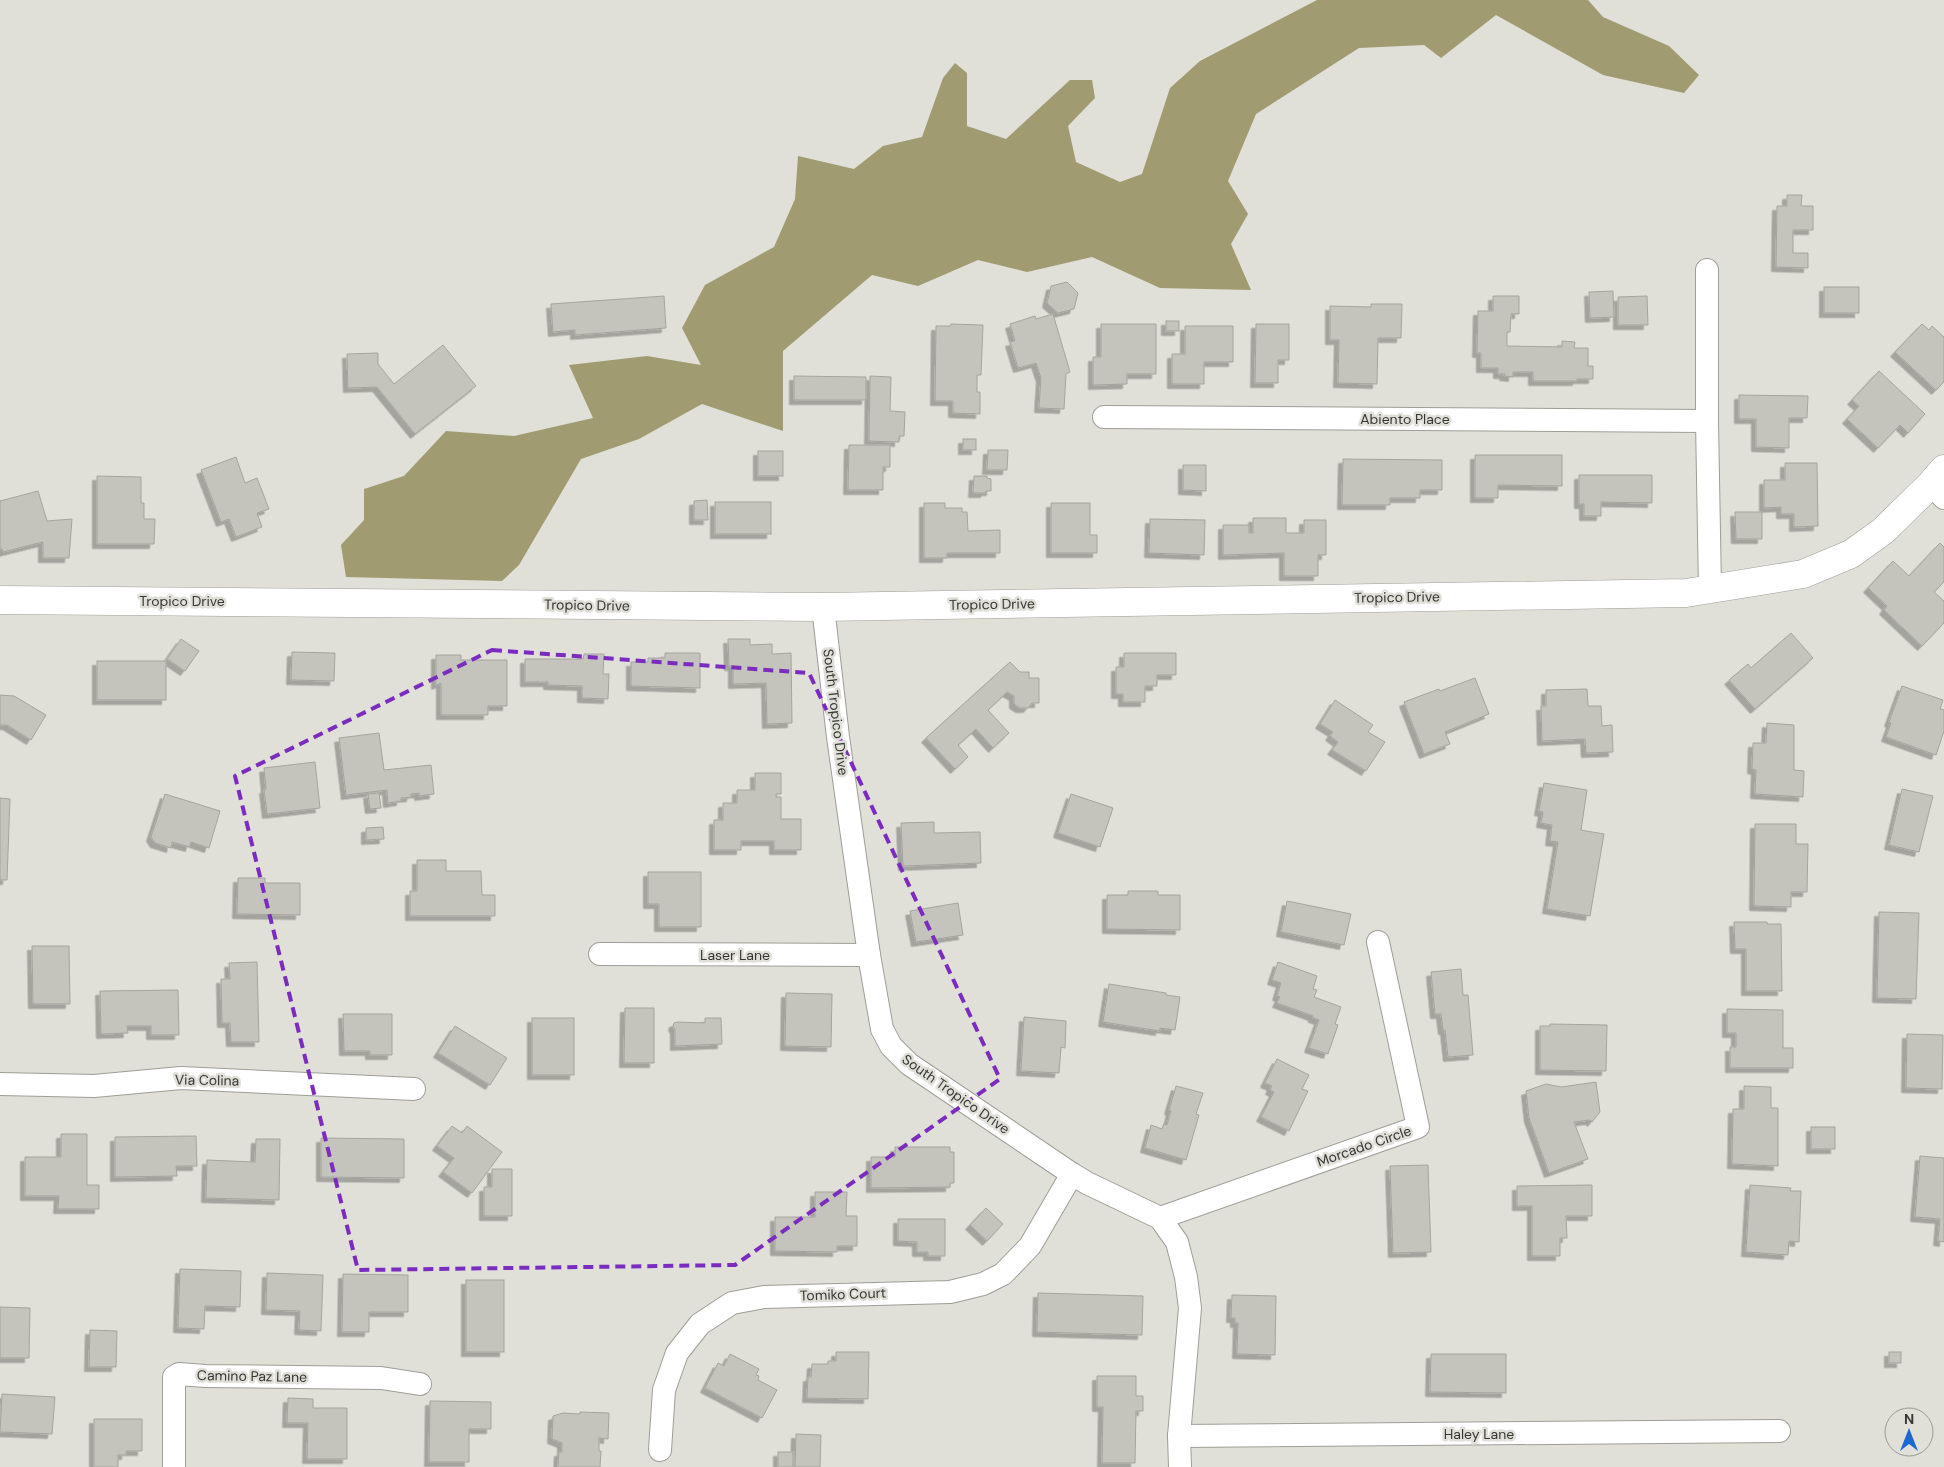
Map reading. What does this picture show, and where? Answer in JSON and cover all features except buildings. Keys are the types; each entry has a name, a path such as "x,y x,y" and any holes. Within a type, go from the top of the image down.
{"street":[{"path":"1707,270 1710,590"},
{"name":"Abiento Place","path":"1104,417 1707,421"},
{"name":"Tropico Drive","path":"0,600 823,608 1686,593 1803,574 1851,554 1883,531 1940,484"},
{"name":"South Tropico Drive","path":"823,608 838,737 869,955 882,1029 892,1046 909,1064 1072,1174 1160,1218 1177,1242 1186,1277 1190,1308 1179,1436 1180,1467"},
{"name":"Morcado Circle","path":"1160,1218 1418,1127 1378,942"},
{"name":"Laser Lane","path":"600,954 869,955"},
{"name":"Via Colina","path":"0,1084 94,1086 182,1078 414,1089"},
{"name":"Tomiko Court","path":"660,1450 664,1390 677,1353 700,1324 732,1303 764,1297 950,1292 983,1284 1004,1274 1030,1246 1072,1174"},
{"name":"Camino Paz Lane","path":"174,1467 174,1377 179,1374 381,1378 420,1384"},
{"name":"Haley Lane","path":"1179,1436 1779,1431"}],"highlighted area":[{"path":"492,650 809,673 1000,1079 735,1265 358,1270 235,776"}],"shaded area":[{"path":"1317,0 1588,0 1603,17 1669,46 1699,75 1684,93 1603,75 1496,15 1441,58 1424,45 1359,48 1256,114 1228,181 1248,214 1231,244 1251,290 1160,288 1092,257 1027,272 978,260 918,286 872,275 783,351 783,431 702,404 639,439 581,459 519,565 502,581 346,577 341,545 364,520 364,489 404,476 446,431 514,436 593,418 569,365 647,356 701,365 682,328 705,285 774,247 795,199 798,156 854,169 883,146 922,137 943,78 955,63 967,73 967,126 1006,139 1070,80 1092,80 1095,98 1068,126 1076,162 1120,182 1142,174 1170,88 1200,61"}]}
